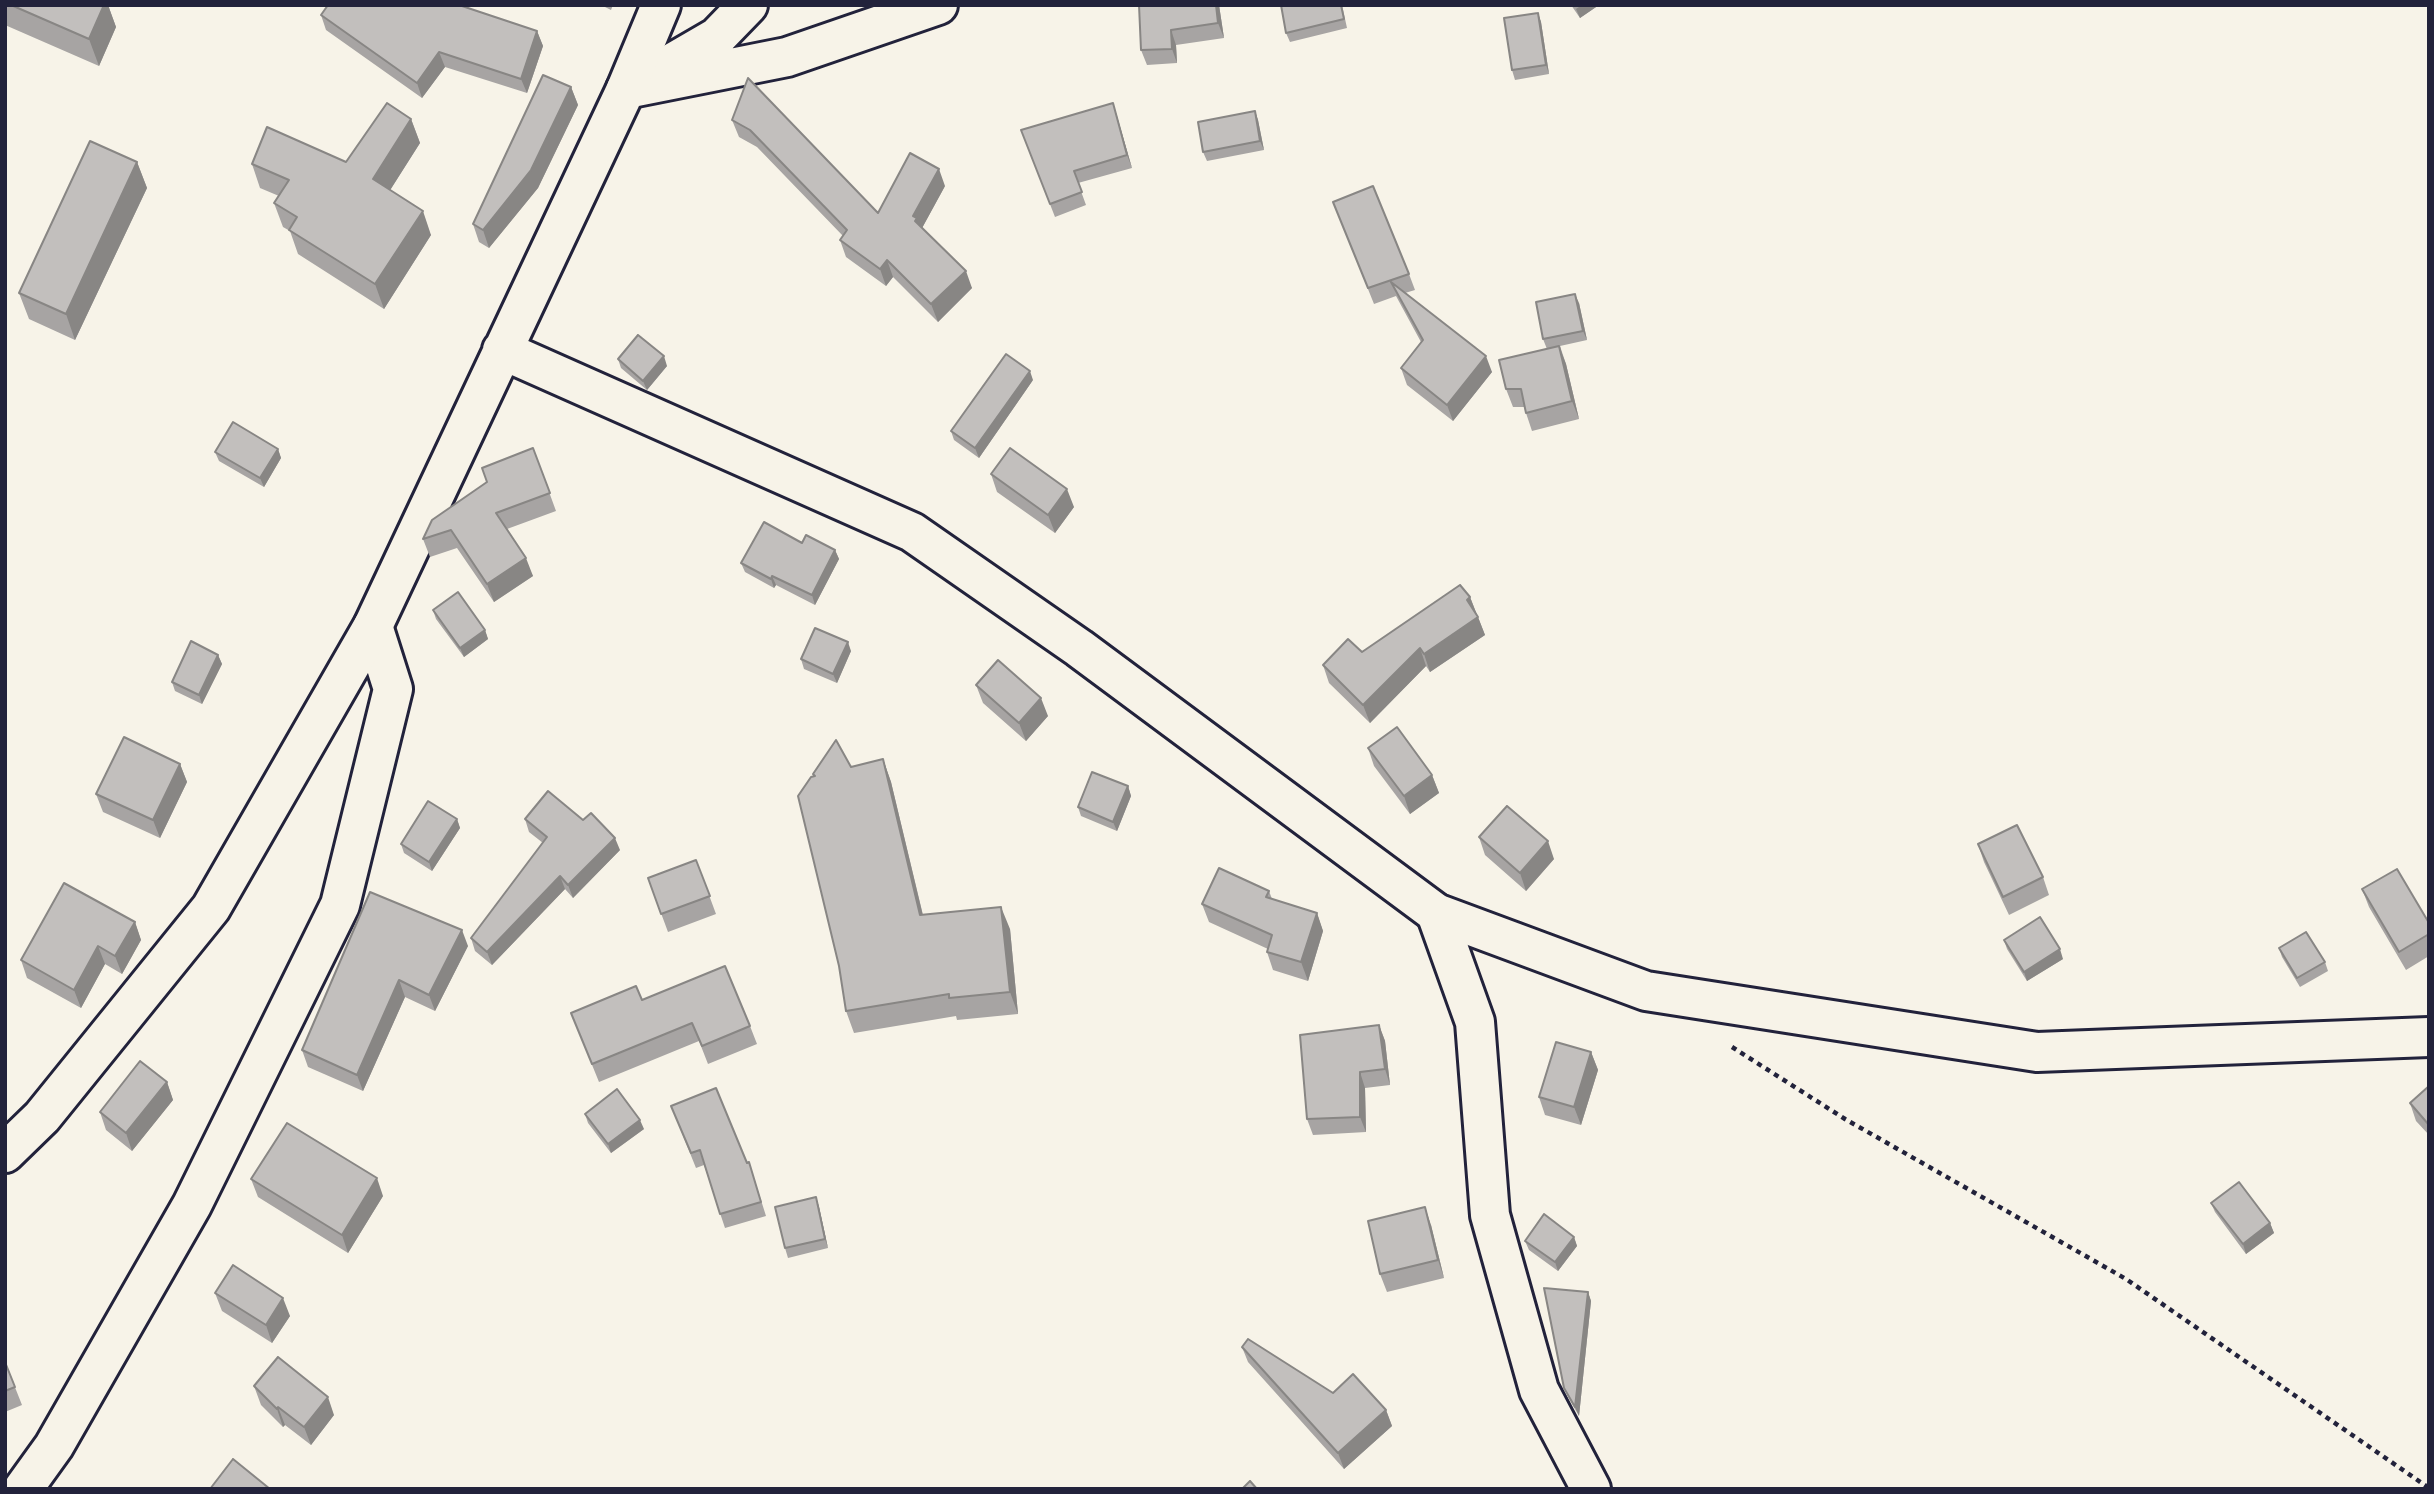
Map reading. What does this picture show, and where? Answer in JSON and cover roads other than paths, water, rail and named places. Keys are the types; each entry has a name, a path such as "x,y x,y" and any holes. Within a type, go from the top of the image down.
{"street":[{"path":"5,1153 42,1117 211,908 373,626 626,89 660,5"},
{"path":"626,89 717,37 748,5"},
{"path":"626,89 787,57 938,5"},
{"path":"502,350 912,532 1079,648 1436,913 1646,991 2037,1052 2429,1037"},
{"path":"23,1489 54,1446 192,1205 340,905 393,689 373,626"},
{"path":"1436,913 1475,1022 1490,1215 1539,1390 1591,1489"}]}
